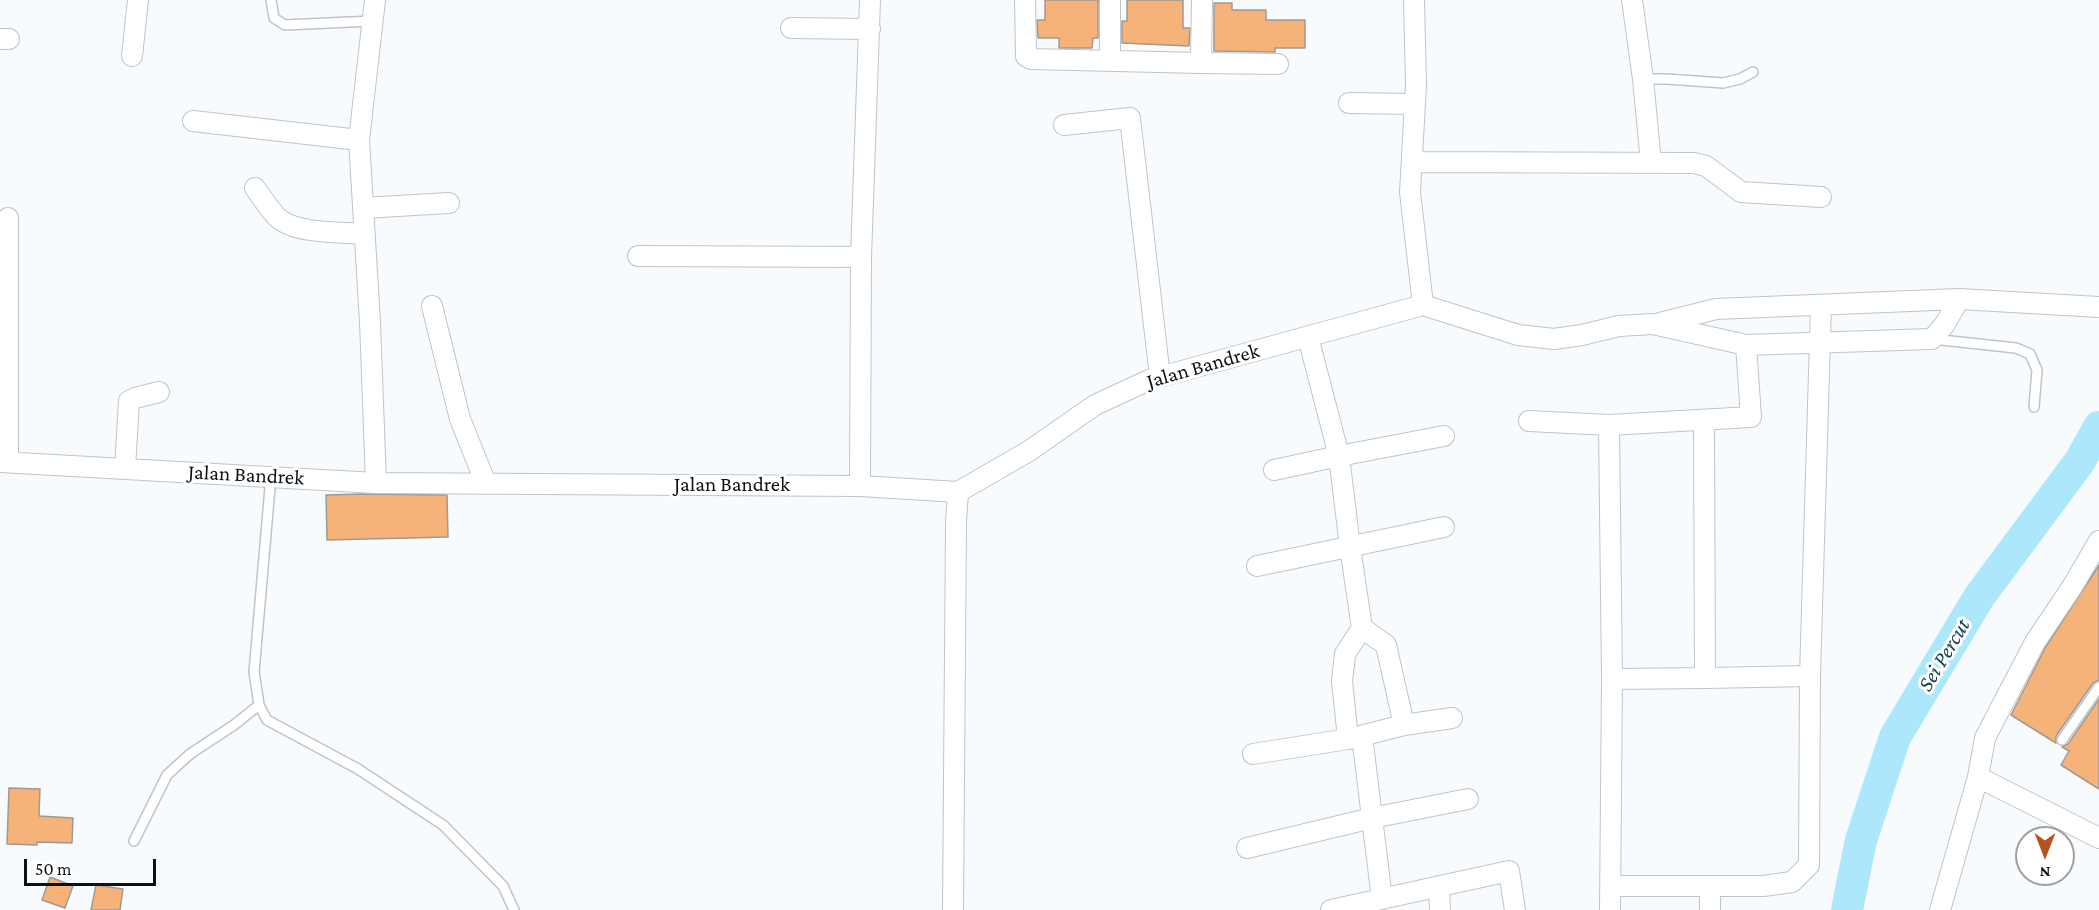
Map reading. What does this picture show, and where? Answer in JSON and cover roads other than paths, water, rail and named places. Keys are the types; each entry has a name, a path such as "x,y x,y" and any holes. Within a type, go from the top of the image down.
{"street":[{"path":"132,56 138,0"},
{"path":"375,0 359,140 370,322 376,483"},
{"path":"860,486 861,257 870,0"},
{"path":"1025,0 1025,48 1026,56 1031,59 1278,64"},
{"path":"1110,0 1110,61"},
{"path":"1201,63 1202,0"},
{"path":"1414,0 1415,104 1410,192 1423,305 1518,335 1554,339 1619,326 1653,324 1716,309 1959,300 2099,307"},
{"path":"1632,0 1652,163"},
{"path":"791,28 870,29"},
{"path":"1349,103 1415,104"},
{"path":"1064,125 1130,118 1160,377"},
{"path":"193,122 359,140"},
{"path":"1412,162 1694,163 1706,166 1741,192 1821,197"},
{"path":"255,188 279,219 288,224 300,228 363,234"},
{"path":"363,208 449,203"},
{"path":"4,462 8,218"},
{"path":"639,256 861,257"},
{"path":"1653,324 1746,345 1932,339 1945,324 1959,300"},
{"name":"Jalan Bandrek","path":"4,462 376,483 860,486 958,492 1029,451 1095,405 1160,377 1423,305"},
{"path":"1611,885 1763,885 1792,882 1809,865 1809,676 1821,305"},
{"path":"432,306 460,419 486,484"},
{"path":"1308,337 1339,456 1362,628 1344,660 1342,681 1372,818 1382,899"},
{"path":"1529,422 1609,425 1750,417 1746,345"},
{"path":"125,468 129,401 159,392"},
{"path":"1704,421 1705,678"},
{"path":"1609,425 1612,679 1610,910"},
{"path":"1274,470 1444,436"},
{"path":"953,910 958,492"},
{"path":"1257,566 1444,527"},
{"path":"1940,910 1978,777 1985,738 2035,642 2072,587 2099,541"},
{"path":"1362,628 1386,645 1404,725"},
{"path":"1612,679 1809,676"},
{"path":"1253,754 1355,738 1404,725 1452,718"},
{"path":"1978,777 2099,837"},
{"path":"1247,848 1372,818 1468,799"},
{"path":"1331,910 1356,907 1382,899 1509,871 1515,910"},
{"path":"1710,885 1710,910"},
{"path":"1438,886 1440,910"}],"lane":[{"path":"270,0 274,18 285,25 372,21"},
{"path":"1643,79 1723,83 1740,79 1753,72"},
{"path":"1932,339 2016,348 2030,354 2037,370 2034,407"},
{"path":"271,476 254,672 259,705 267,720 358,769 443,825 503,886 514,910"},
{"path":"2062,740 2099,687"},
{"path":"134,841 167,775 190,754 234,725 259,705"}],"waterway":[{"name":"Sei Percut","path":"1847,910 1861,840 1895,737 1979,597 2080,461 2099,427"}]}
